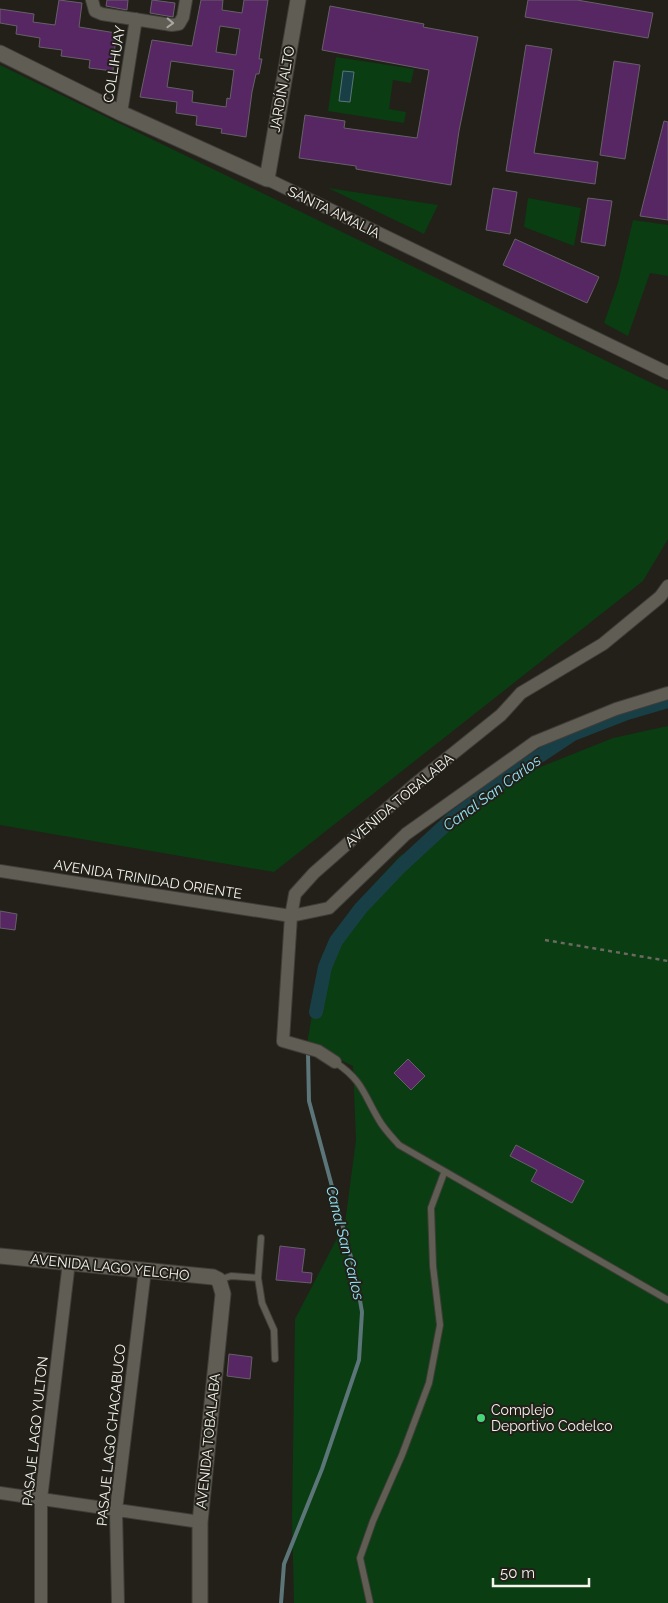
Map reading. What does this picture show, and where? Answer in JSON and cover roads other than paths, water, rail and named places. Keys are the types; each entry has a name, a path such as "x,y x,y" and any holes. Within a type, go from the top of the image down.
{"street":[{"path":"92,0 94,10 102,14 172,25 179,24 183,17 186,0"},
{"name":"JARDÍN ALTO","path":"266,179 298,0"},
{"name":"COLLIHUAY","path":"121,113 136,19"},
{"name":"SANTA AMALIA","path":"0,53 121,113 266,179 668,373"},
{"name":"AVENIDA TOBALABA","path":"335,1062 318,1051 282,1041 291,916 295,894 321,866 414,785 501,715 521,693 603,644 660,597 668,586"},
{"path":"291,916 329,908 406,834 535,742 616,709 668,693"},
{"name":"AVENIDA TRINIDAD ORIENTE","path":"0,870 291,916"},
{"name":"AVENIDA LAGO YELCHO","path":"0,1256 213,1277 219,1280"},
{"name":"PASAJE LAGO YULTON","path":"40,1603 41,1498 69,1262"},
{"name":"PASAJE LAGO CHACABUCO","path":"118,1603 116,1510 145,1270"},
{"name":"AVENIDA TOBALABA","path":"200,1603 200,1522 223,1294 219,1280"},
{"path":"0,1493 200,1522"}],"lane":[{"path":"335,1062 354,1076 363,1088 378,1120 399,1145 444,1173 668,1300"},
{"path":"369,1603 360,1558 429,1383 440,1325 433,1266 431,1208 444,1173"},
{"path":"261,1238 258,1278 262,1303 274,1330 275,1359"},
{"path":"219,1280 231,1276 258,1278"}],"water":[{"path":"343,71 354,72 350,102 339,101"}],"waterway":[{"name":"Canal San Carlos","path":"316,1012 325,967 336,941 361,908 401,866 453,818 511,775 573,734 627,713 668,701"},
{"name":"Canal San Carlos","path":"281,1603 284,1564 322,1469 359,1360 362,1312 355,1272 309,1101 308,1053"}],"place":[{"name":"Complejo Deportivo Codelco","path":"481,1418"}]}
